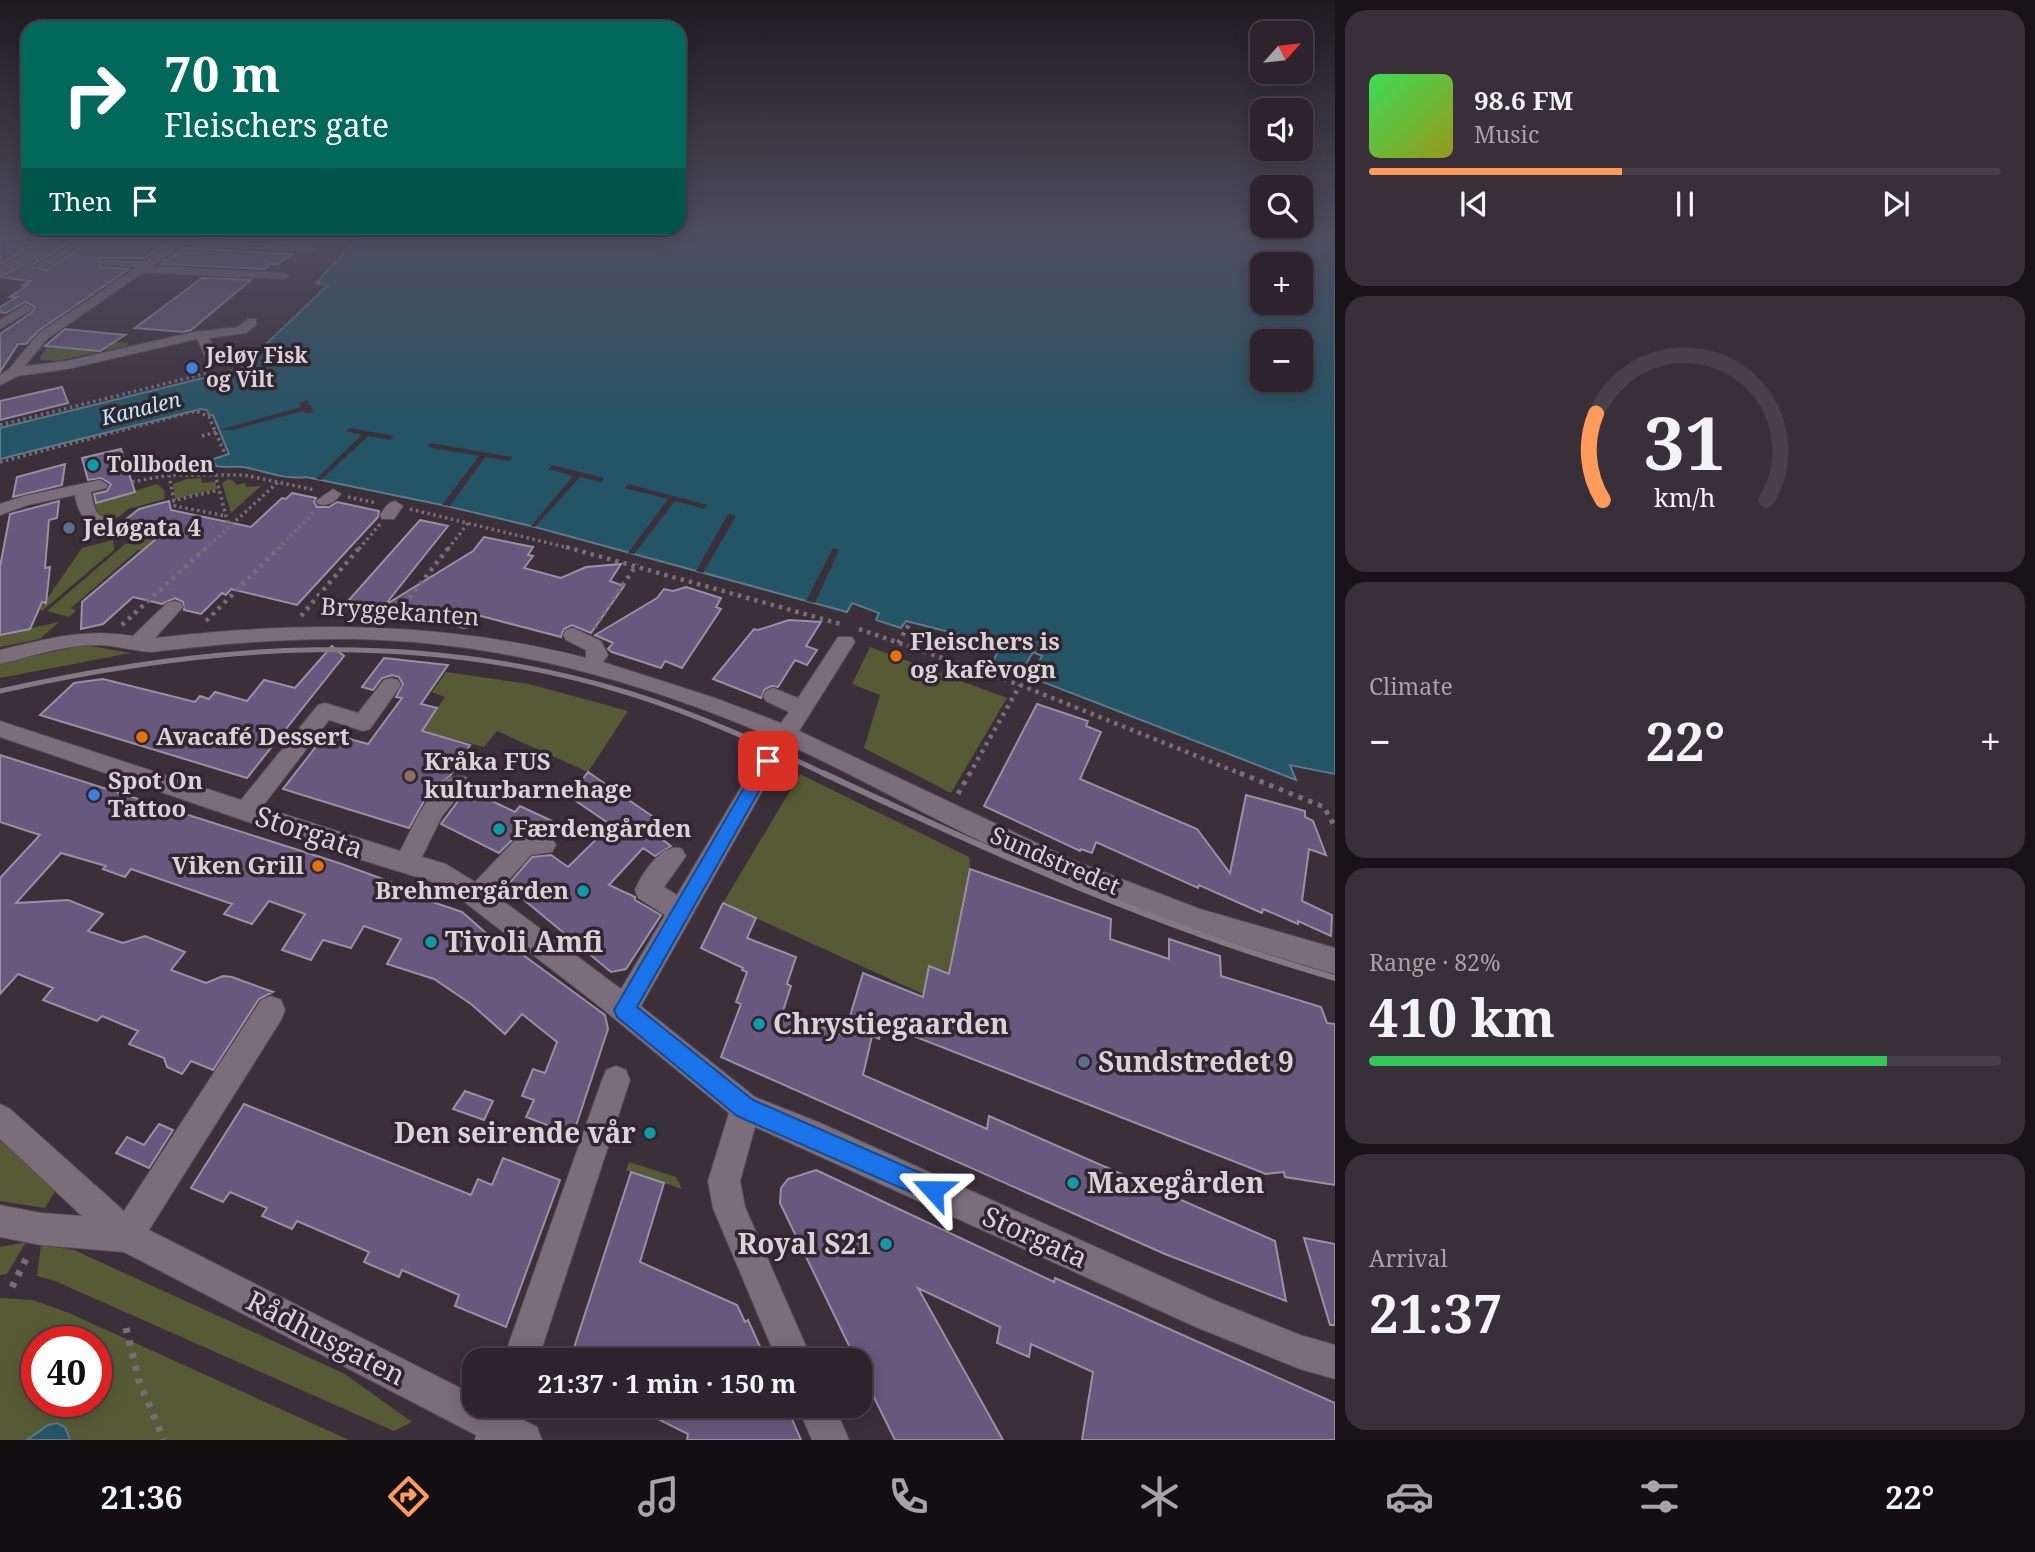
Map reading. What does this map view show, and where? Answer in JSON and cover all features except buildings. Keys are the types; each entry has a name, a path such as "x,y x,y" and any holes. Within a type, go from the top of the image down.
{"street":[{"path":"0,381 14,372 43,336 93,302"},
{"path":"0,325 26,308"},
{"path":"14,372 67,365 198,336 242,330 252,322"},
{"path":"198,336 214,361"},
{"path":"0,364 25,360"},
{"path":"0,510 24,501 100,485"},
{"path":"82,489 86,515 94,522 111,526"},
{"path":"136,645 174,607"},
{"name":"Bryggekanten","path":"0,657 72,640 108,638 136,645 292,632 383,633 507,647 659,687 767,759"},
{"path":"579,638 594,646 598,655 590,667"},
{"path":"624,1010 682,912 720,830 845,642"},
{"path":"245,812 325,711 360,728 391,685"},
{"path":"773,696 802,709"},
{"name":"Storgata","path":"0,729 245,812 437,872 477,897 624,1010 745,1108 820,1139 1208,1315 1300,1352 1335,1362"},
{"name":"Sundstredet","path":"767,759 947,812 985,832 1121,891 1285,948 1335,961"},
{"path":"406,863 430,817 448,790 458,783"},
{"path":"477,897 525,845 544,845"},
{"path":"674,856 647,890 682,912"},
{"path":"127,1236 197,1122 271,1010"},
{"path":"524,1348 616,1080"},
{"path":"745,1108 724,1181 729,1208 790,1348"},
{"path":"0,1119 127,1236"},
{"path":"12,1231 127,1236"},
{"name":"Rådhusgaten","path":"127,1236 505,1428"},
{"path":"821,1418 831,1440"}],"path":[{"path":"0,425 193,378"},
{"path":"0,462 196,411 209,417 225,454"},
{"path":"202,436 216,432"},
{"path":"215,474 229,528"},
{"path":"169,475 175,506 226,516"},
{"path":"132,482 169,475 244,475 279,482 325,500 389,513 468,522 636,564 898,643 1020,685 1324,807 1335,827"},
{"path":"108,638 279,482"},
{"path":"172,501 219,490"},
{"path":"190,640 325,500"},
{"path":"292,632 293,625 389,513"},
{"path":"383,633 468,522"},
{"path":"579,638 636,564"},
{"path":"898,643 910,623"},
{"path":"947,812 1020,685"},
{"path":"12,1231 12,1287"},
{"path":"127,1328 139,1381 164,1440"}],"green space":[{"path":"115,342 128,343 127,346 57,361 41,360 40,357 50,343 57,347 103,351"},
{"path":"201,478 202,483 215,482 217,489 175,499 173,484"},
{"path":"228,479 236,485 245,483 246,487 261,486 231,513 222,483"},
{"path":"157,484 164,490 165,499 128,509 115,520 97,513 95,503"},
{"path":"187,514 143,551 138,550 71,608 76,611 69,617 47,611 125,544 133,543 152,526"},
{"path":"113,540 114,550 42,611 40,609 82,548"},
{"path":"59,622 40,639 0,647 0,635"},
{"path":"85,645 131,653 0,678 0,663"},
{"path":"870,647 1007,698 951,793 864,748 880,695 852,684"},
{"path":"446,672 529,684 628,711 588,772 497,731 484,747 422,731 445,697 432,692"},
{"path":"800,774 969,857 970,869 949,974 929,967 923,994 723,903"},
{"path":"0,1138 56,1190 45,1208 0,1201"},
{"path":"629,1162 676,1177 682,1189 626,1170"},
{"path":"26,1242 7,1274 0,1275 0,1247"},
{"path":"41,1245 74,1250 345,1374 412,1422 394,1431 55,1281 37,1276"},
{"path":"0,1298 33,1300 98,1326 21,1326 21,1417 112,1417 112,1333 349,1440 0,1440"}],"water":[{"name":"Kanalen","path":"310,302 1250,302 1250,315 1313,315 1313,302 1335,302 1335,774 1290,765 1296,780 1030,677 1042,656 1033,652 1021,673 993,663 1000,645 906,621 901,628 876,620 879,613 852,603 847,612 535,527 442,505 306,477 283,476 244,467 216,466 213,459 229,454 213,415 209,415 207,410 201,409 0,459 0,428 240,369"},
{"path":"57,1423 65,1427 70,1440 27,1440 48,1425"}],"pier":[{"path":"307,400 314,412 306,414 303,411 232,430 219,430 301,407 299,403"},
{"path":"350,428 394,436 390,440 368,436 321,480 316,479 362,435 346,431"},
{"path":"430,443 512,457 510,461 485,457 450,506 442,505 479,456 427,447"},
{"path":"552,465 604,478 601,482 580,477 535,527 531,526 573,476 548,469"},
{"path":"628,484 707,505 704,509 675,501 634,554 628,553 668,499 625,488"},
{"path":"728,514 736,516 703,573 696,571"},
{"path":"833,548 839,550 815,603 806,601"}],"railway":[{"path":"0,691 159,662 238,653 395,651 474,659 553,673 657,702 707,721 827,775"},
{"path":"823,773 1012,859 1139,912 1269,958 1335,978"}],"place":[{"name":"Jeløy Fisk og Vilt","path":"192,368"},
{"name":"Tollboden","path":"93,465"},
{"name":"Jeløgata 4","path":"69,528"},
{"name":"Fleischers is og kafèvogn","path":"896,656"},
{"name":"Avacafé Dessert","path":"142,737"},
{"name":"Kråka FUS kulturbarnehage","path":"410,776"},
{"name":"Spot On Tattoo","path":"94,795"},
{"name":"Færdengården","path":"499,829"},
{"name":"Viken Grill","path":"318,866"},
{"name":"Brehmergården","path":"583,891"},
{"name":"Tivoli Amfi","path":"431,942"},
{"name":"Chrystiegaarden","path":"759,1024"},
{"name":"Sundstredet 9","path":"1084,1062"},
{"name":"Den seirende vår","path":"650,1133"},
{"name":"Maxegården","path":"1073,1183"},
{"name":"Royal S21","path":"886,1244"}],"route":[{"path":"768,761 624,1010 745,1108 933,1190"}]}
